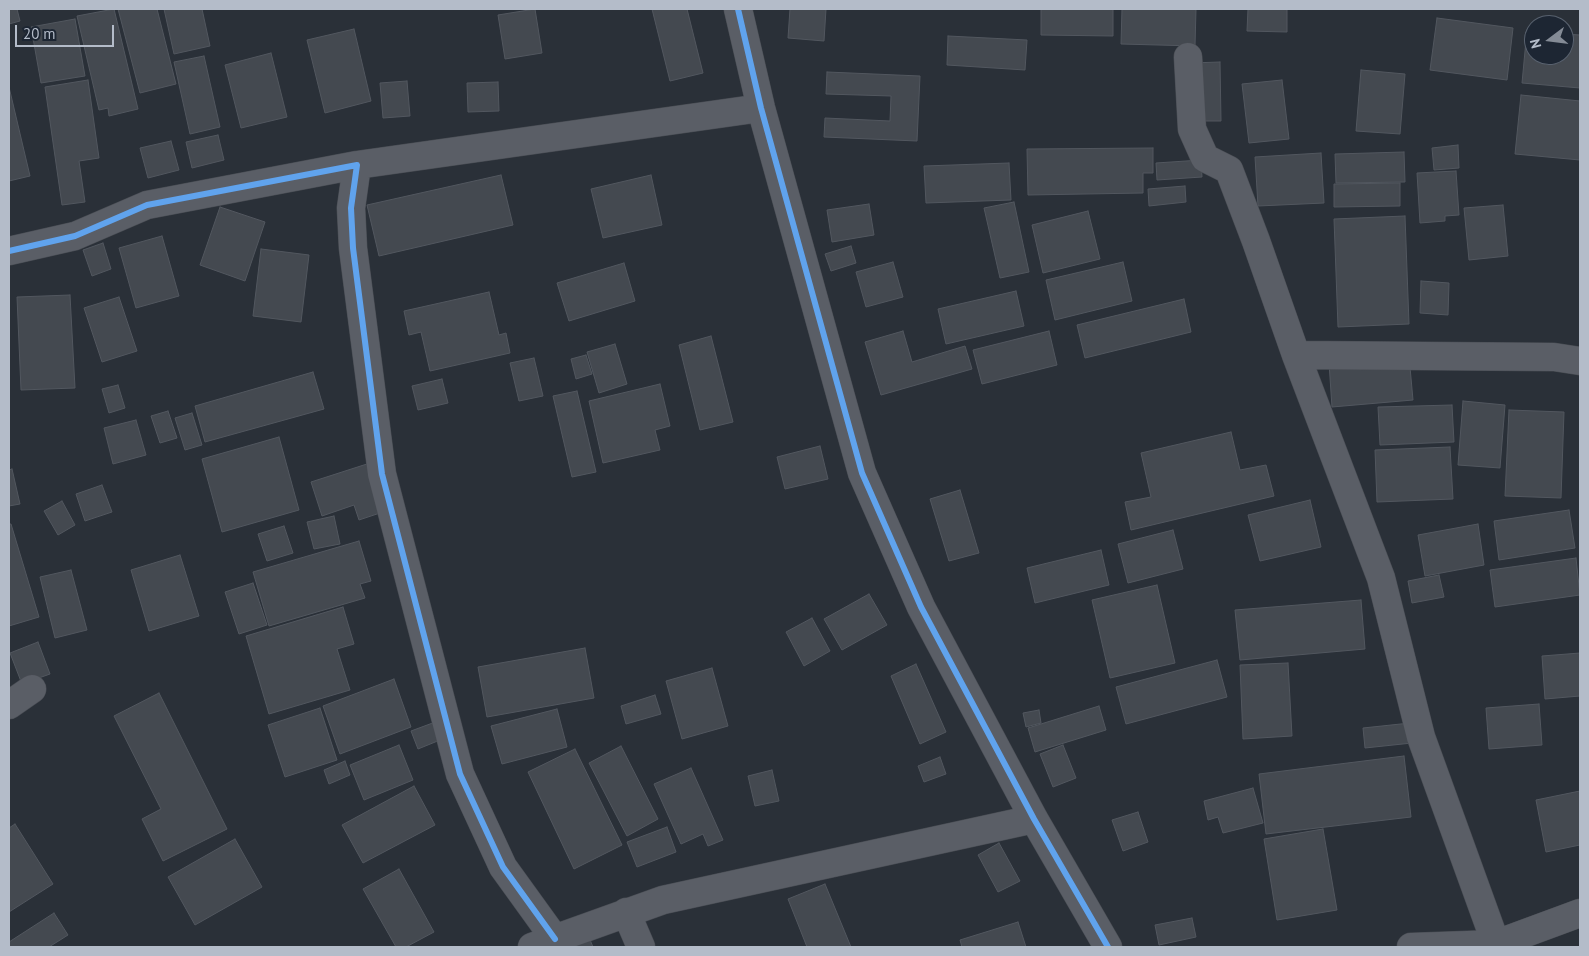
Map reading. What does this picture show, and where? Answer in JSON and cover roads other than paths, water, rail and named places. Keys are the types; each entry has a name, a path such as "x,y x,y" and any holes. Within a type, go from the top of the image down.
{"street":[{"path":"738,9 761,108 862,473 920,607 1034,819 1108,947"},
{"path":"1188,57 1192,129 1205,158 1229,170 1296,355 1381,578 1421,737 1496,944"},
{"path":"9,251 75,236 147,205 357,165 761,108"},
{"path":"357,165 351,208 353,248 382,474 460,774 503,866 543,943 663,900 1034,819"},
{"path":"1296,355 1554,357 1580,361"},
{"path":"9,705 32,689"},
{"path":"626,912 641,947"},
{"path":"1411,947 1496,944 1580,913"}]}
